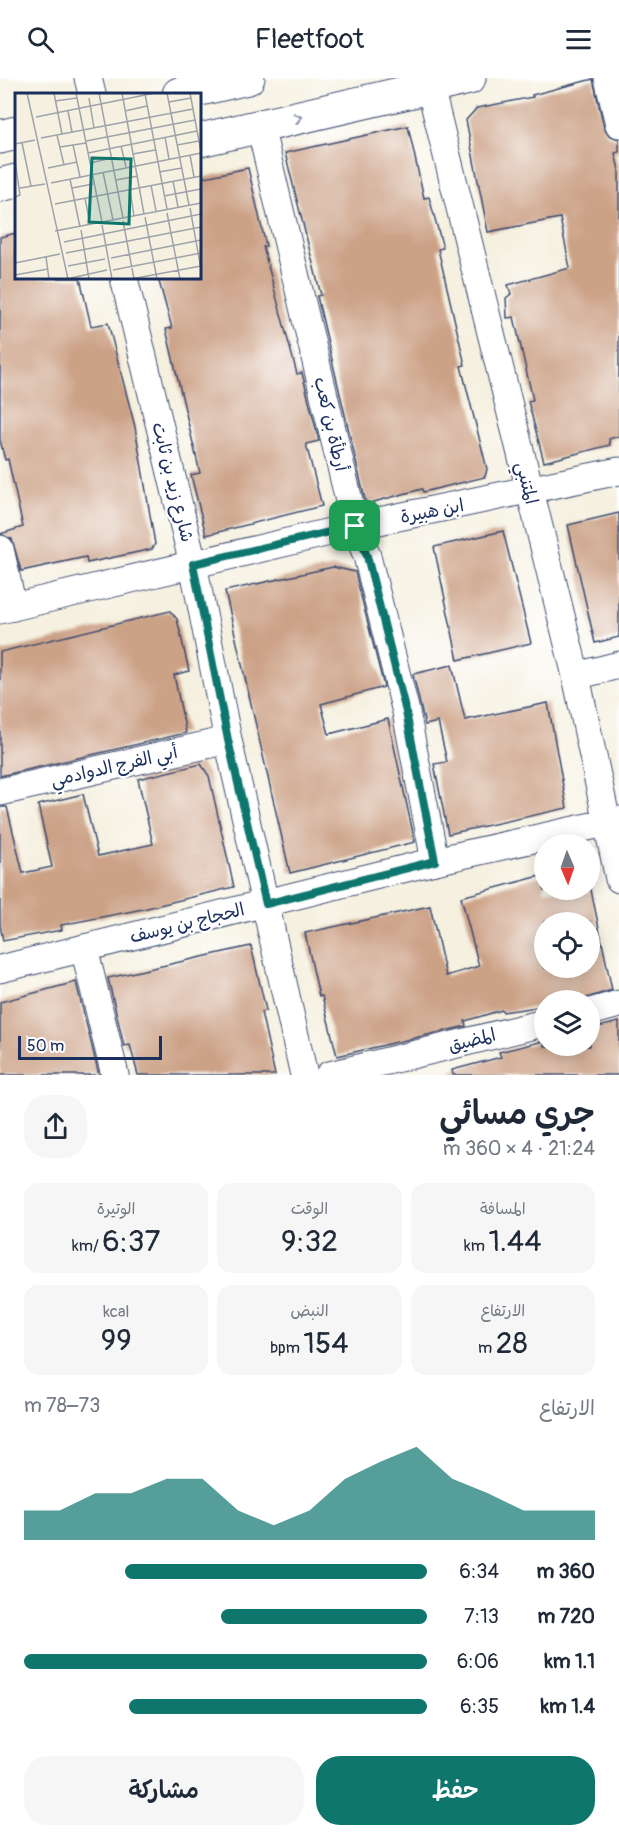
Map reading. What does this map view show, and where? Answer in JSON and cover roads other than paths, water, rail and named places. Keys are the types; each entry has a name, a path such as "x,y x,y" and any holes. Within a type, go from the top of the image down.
{"main road":[{"path":"183,93 248,78"},
{"path":"201,140 469,78"},
{"path":"0,137 15,133"},
{"path":"0,185 15,181"}],"street":[{"path":"88,78 92,93"},
{"path":"608,78 619,124"},
{"name":"المتنبي","path":"430,87 613,821 619,879"},
{"name":"أرطأة بن كعب","path":"260,126 355,526 367,556 406,712 435,861"},
{"name":"شارع زيد بن ثابت","path":"123,279 193,564 228,740 304,1075"},
{"name":"ابن هبيرة","path":"7,608 355,526 619,471"},
{"path":"0,549 7,608"},
{"path":"576,676 619,666"},
{"name":"أبي الفرج الدوادمي","path":"0,792 228,740"},
{"name":"الحجاج بن يوسف","path":"0,969 435,861 613,821"},
{"path":"84,948 115,1075"},
{"path":"600,1009 619,1004"},
{"name":"المضيق","path":"329,1075 534,1025"}]}
